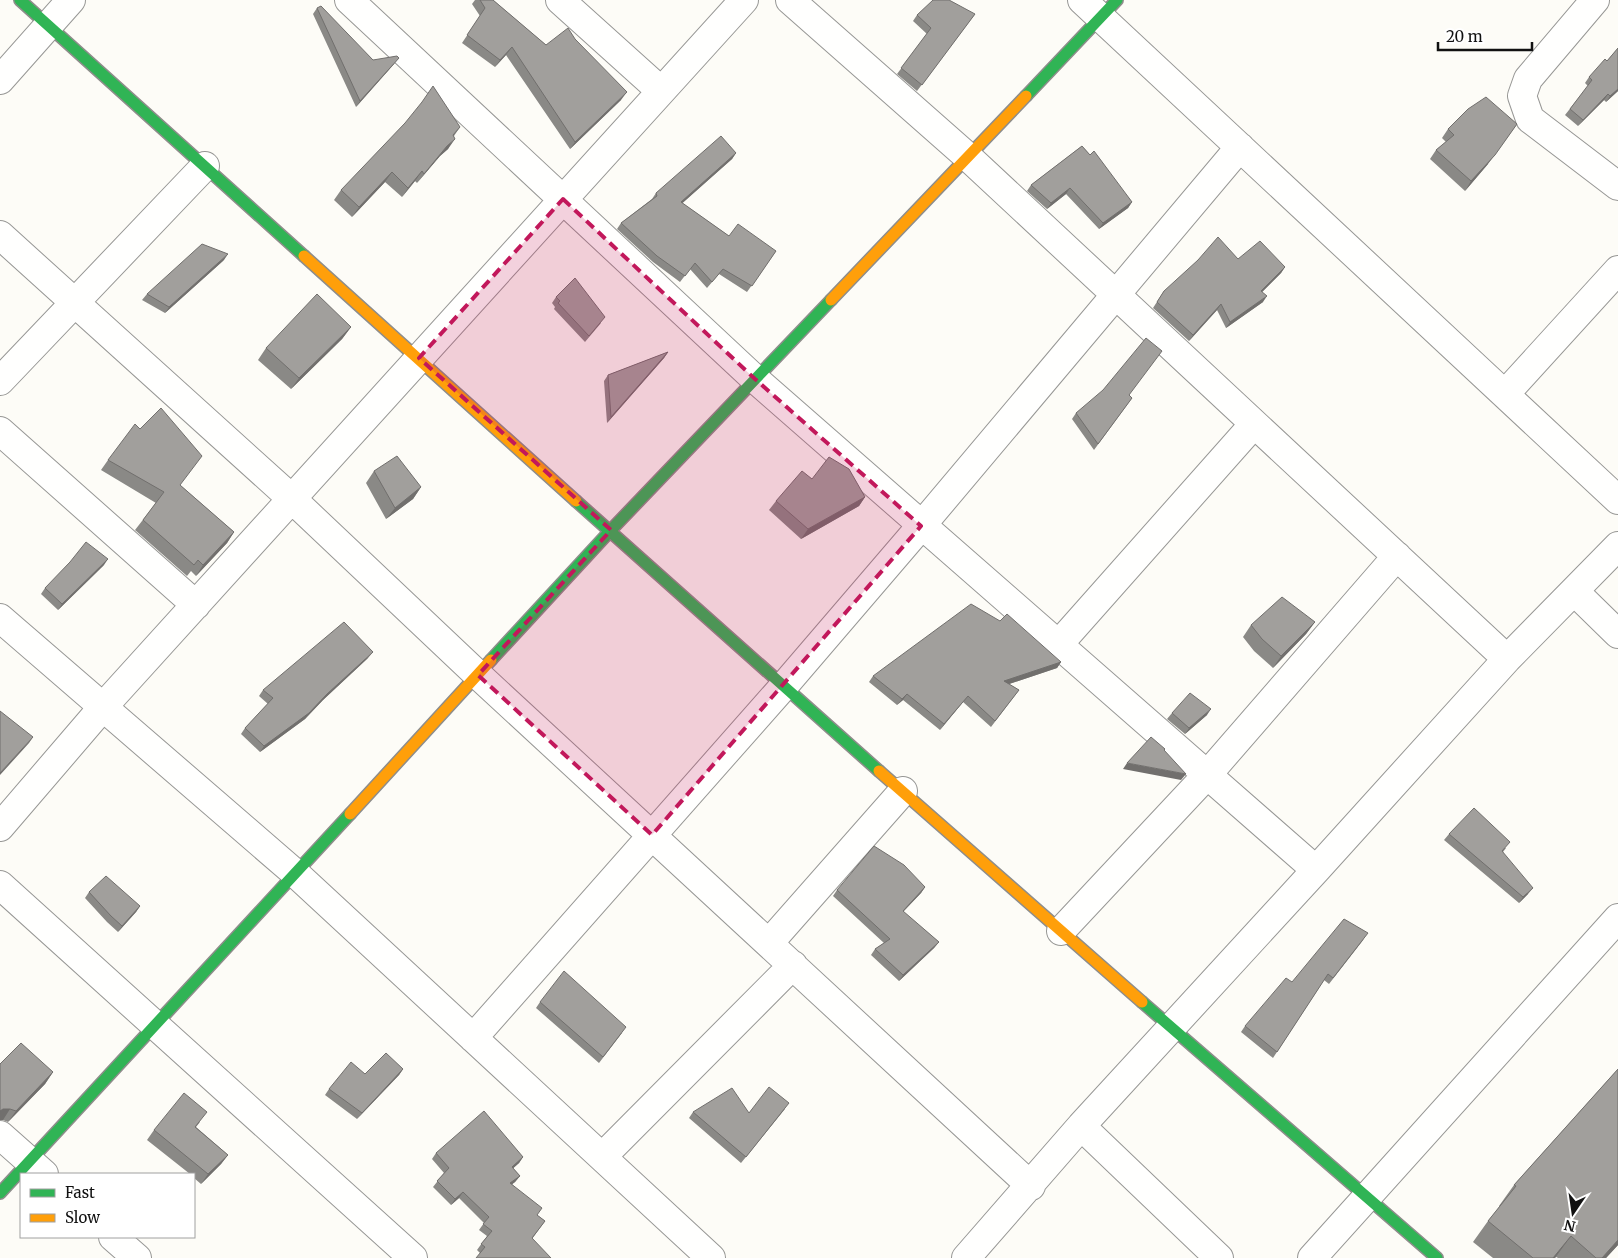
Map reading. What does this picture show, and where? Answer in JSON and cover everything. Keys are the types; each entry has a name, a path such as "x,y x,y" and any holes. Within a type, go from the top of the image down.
{"street":[{"path":"20,0 611,530 783,687 1437,1258"},
{"path":"0,80 71,0"},
{"path":"349,0 755,379 1316,870"},
{"path":"560,0 661,91"},
{"path":"0,827 102,708 744,0"},
{"path":"790,0 968,157 1507,659"},
{"path":"1595,0 1528,79 1522,96 1530,120 1618,186"},
{"path":"0,1135 36,1168 155,1025 611,530 968,157 1100,6 1240,147 1618,500"},
{"path":"473,1038 783,687 1240,147"},
{"path":"0,381 205,166"},
{"path":"0,234 292,499 478,675 1031,1186"},
{"path":"1505,394 1618,270"},
{"path":"1058,645 1254,424"},
{"path":"0,430 196,605"},
{"path":"966,1258 1031,1186 1081,1126 1507,659 1618,546"},
{"path":"1061,931 1206,775 1397,556"},
{"path":"1574,591 1618,634"},
{"path":"0,618 295,873 711,1258"},
{"path":"769,942 903,792"},
{"path":"0,885 413,1258"},
{"path":"1312,1258 1618,918"},
{"path":"602,1157 793,965"},
{"path":"1081,1126 1219,1258"},
{"path":"0,1193 20,1179"},
{"path":"114,1238 137,1258"}],"highlighted area":[{"path":"563,199 755,379 921,526 652,835 478,675 611,530 419,358"}],"building":[{"path":"480,0 493,0 546,45 568,28 575,39 627,92 575,142 512,47 500,60 467,35 485,8"},
{"path":"933,0 949,0 975,14 922,85 901,68 931,28 917,15"},
{"path":"321,6 373,60 397,56 399,58 360,101 317,8"},
{"path":"1618,48 1618,89 1610,96 1608,94 1583,120 1570,109 1592,80 1589,77"},
{"path":"433,86 460,127 453,135 455,139 424,174 422,171 408,188 392,172 359,207 341,190 405,123"},
{"path":"1486,97 1517,124 1495,155 1471,181 1436,150 1454,135 1448,129 1468,109"},
{"path":"721,136 736,153 681,202 729,236 738,224 776,251 752,286 723,269 712,282 695,263 685,276 657,256 621,223 657,196 656,193"},
{"path":"1082,146 1090,155 1094,151 1132,202 1103,223 1070,188 1051,203 1031,185"},
{"path":"1218,237 1238,259 1260,241 1285,267 1261,291 1267,296 1230,322 1221,304 1193,335 1157,302 1164,291 1198,260"},
{"path":"202,244 228,254 169,307 147,294"},
{"path":"575,278 605,317 589,336 558,303 560,301 556,297"},
{"path":"317,294 351,327 299,378 266,348"},
{"path":"1146,338 1162,351 1129,395 1132,398 1098,444 1076,413 1103,390"},
{"path":"668,352 611,417 608,375"},
{"path":"161,408 202,456 180,485 234,532 203,565 198,560 194,565 143,520 164,492 108,460 135,424 140,429"},
{"path":"397,456 421,487 395,508 374,471"},
{"path":"829,457 849,469 865,497 808,529 776,501 802,471 812,479"},
{"path":"86,542 108,559 62,604 45,588"},
{"path":"1282,597 1315,622 1281,656 1262,639 1251,625"},
{"path":"971,604 1000,621 1007,614 1061,662 1004,681 1019,690 995,721 968,696 944,724 907,694 902,699 873,676"},
{"path":"344,622 373,652 309,713 264,746 245,728 273,698 263,690"},
{"path":"1190,693 1211,709 1189,728 1172,713"},
{"path":"0,711 33,737 0,773"},
{"path":"1151,737 1165,749 1186,774 1127,763"},
{"path":"1474,808 1510,842 1502,851 1533,888 1523,897 1449,834"},
{"path":"874,846 904,865 925,887 903,911 939,942 903,975 875,949 890,939 837,890"},
{"path":"106,876 140,906 122,926 89,892"},
{"path":"1344,919 1368,933 1333,978 1328,974 1277,1052 1245,1026 1286,978 1292,982"},
{"path":"564,971 626,1027 603,1057 540,1002"},
{"path":"21,1043 53,1072 16,1111 3,1109 0,1111 0,1064"},
{"path":"386,1053 403,1069 362,1113 329,1089 351,1062 365,1074"},
{"path":"1618,1069 1618,1240 1602,1258 1596,1258 1571,1236 1553,1258 1533,1258 1488,1221 1516,1186 1514,1185"},
{"path":"769,1087 789,1103 746,1157 693,1112 732,1088 749,1113"},
{"path":"184,1093 207,1112 195,1127 228,1155 208,1174 154,1130"},
{"path":"484,1111 523,1157 512,1167 520,1176 510,1183 542,1208 537,1215 545,1221 532,1238 551,1258 476,1258 485,1247 481,1244 492,1231 483,1224 489,1217 463,1192 455,1199 437,1181 449,1168 436,1153"}],"traffic: fast":[{"path":"20,0 304,256"},
{"path":"1026,96 1117,0"},
{"path":"491,660 611,530 831,300"},
{"path":"576,501 879,771"},
{"path":"0,1193 350,814"},
{"path":"1142,1002 1437,1258"}],"traffic: slow":[{"path":"831,300 1026,96"},
{"path":"304,256 576,501"},
{"path":"350,814 491,660"},
{"path":"879,771 1142,1002"}]}
